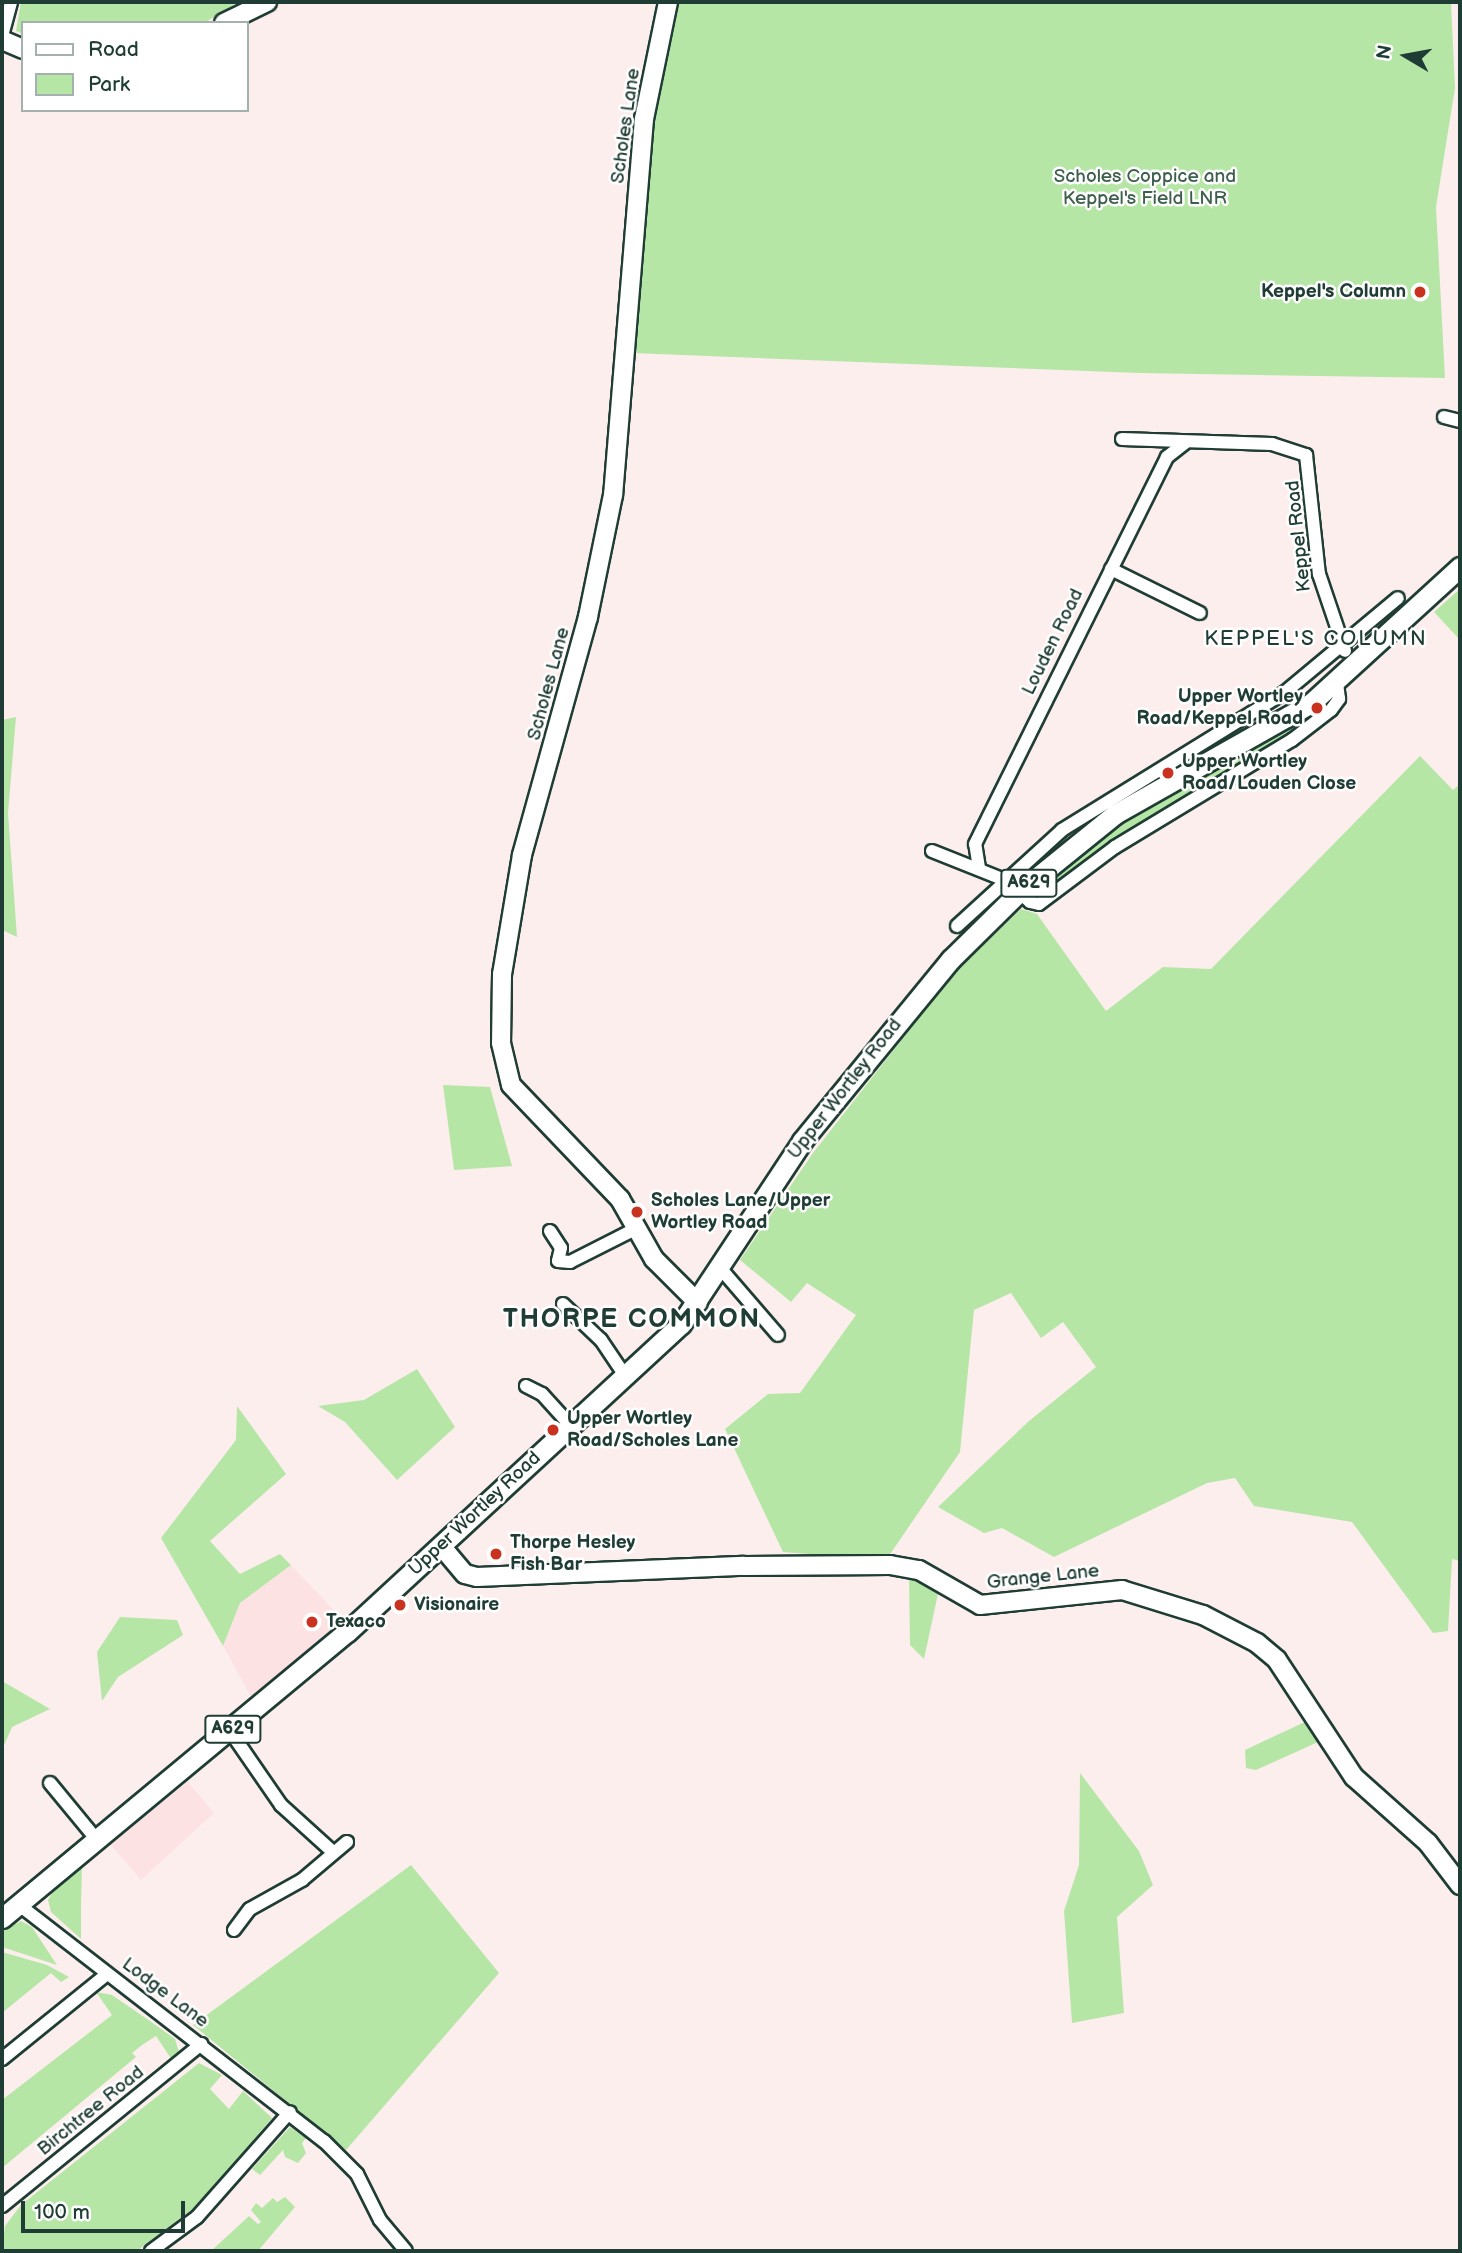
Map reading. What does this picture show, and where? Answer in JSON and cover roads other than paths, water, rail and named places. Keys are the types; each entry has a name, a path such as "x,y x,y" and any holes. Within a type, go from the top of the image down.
{"main road":[{"name":"Upper Wortley Road","path":"7,1912 230,1731 442,1547 626,1377 698,1303 802,1140 1012,885 1115,814 1304,708 1337,683 1460,567"}],"street":[{"path":"11,2 2,38 21,48"},
{"path":"226,21 245,5 267,2"},
{"name":"Scholes Lane","path":"668,2 644,119 612,495 588,617 522,855 502,974 501,1043 511,1085 620,1199 654,1259 698,1303"},
{"path":"1444,417 1460,421"},
{"name":"Keppel Road","path":"1122,439 1286,446 1306,456 1320,574 1343,646 1353,668"},
{"name":"Louden Road","path":"979,868 975,844 1167,457 1186,442"},
{"path":"1111,569 1200,613"},
{"name":"Upper Wortley Road","path":"957,926 1012,885 1102,802 1219,737 1343,646 1398,598"},
{"name":"Upper Wortley Road","path":"1012,885 1030,902 1039,904 1115,847 1249,768 1331,710 1339,699 1337,683"},
{"path":"932,850 979,868 1012,885"},
{"path":"551,1231 561,1248 558,1261 570,1262 637,1228"},
{"path":"721,1269 778,1335"},
{"path":"563,1304 601,1340 626,1377"},
{"path":"526,1386 542,1394 571,1426"},
{"name":"Grange Lane","path":"442,1547 465,1574 477,1577 744,1566 890,1566 919,1570 980,1605 1122,1590 1203,1615 1257,1643 1277,1660 1354,1777 1428,1843 1460,1885"},
{"path":"230,1731 281,1805 333,1853"},
{"path":"50,1783 97,1840"},
{"path":"234,1930 250,1909 302,1880 347,1842"},
{"name":"Lodge Lane","path":"7,1912 107,1974 290,2112 349,2166 380,2220 407,2251"},
{"path":"2,2059 107,1974"},
{"name":"Birchtree Road","path":"2,2206 201,2043"},
{"path":"151,2251 197,2217 290,2112"}],"place":[{"name":"Keppel's Column","path":"1420,292"},
{"name":"Upper Wortley Road/Keppel Road","path":"1317,708"},
{"name":"Upper Wortley Road/Louden Close","path":"1168,773"},
{"name":"Scholes Lane/Upper Wortley Road","path":"637,1212"},
{"name":"Upper Wortley Road/Scholes Lane","path":"553,1430"},
{"name":"Thorpe Hesley Fish Bar","path":"496,1554"},
{"name":"Visionaire","path":"400,1605"},
{"name":"Texaco","path":"312,1622"}],"district":[{"name":"KEPPEL'S COLUMN","path":"1316,639"},
{"name":"THORPE COMMON","path":"632,1320"}],"park label":[{"name":"Scholes Coppice and Keppel's Field LNR","path":"1145,188"}]}
